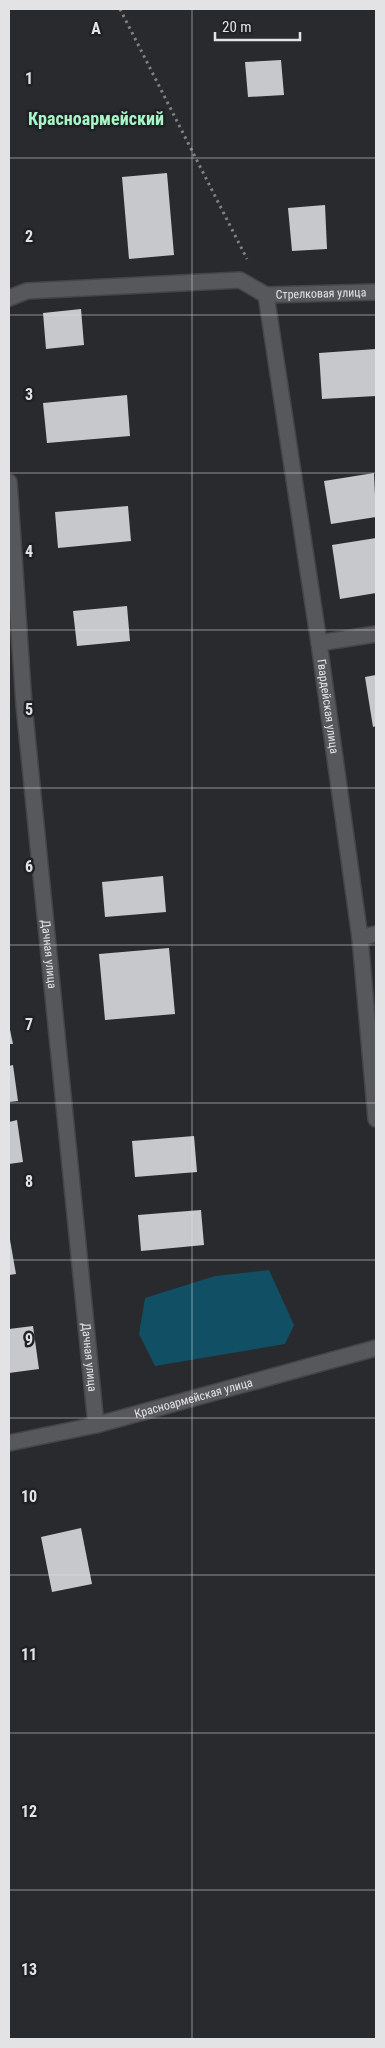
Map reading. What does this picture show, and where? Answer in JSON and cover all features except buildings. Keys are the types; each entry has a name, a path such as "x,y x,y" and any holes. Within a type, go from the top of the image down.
{"street":[{"path":"9,298 27,291 240,280 266,295"},
{"name":"Стрелковая улица","path":"266,295 376,292"},
{"name":"Гвардейская улица","path":"266,295 319,643 360,938 376,1119"},
{"name":"Дачная улица","path":"9,482 24,705 96,1425"},
{"path":"319,643 376,634"},
{"path":"360,938 376,934"},
{"name":"Красноармейская улица","path":"9,1443 96,1425 376,1348"}],"path":[{"path":"120,9 248,260"}],"water":[{"path":"269,1270 294,1325 285,1344 155,1366 139,1334 145,1298 215,1276"}],"district":[{"name":"Красноармейский","path":"96,119"}]}
